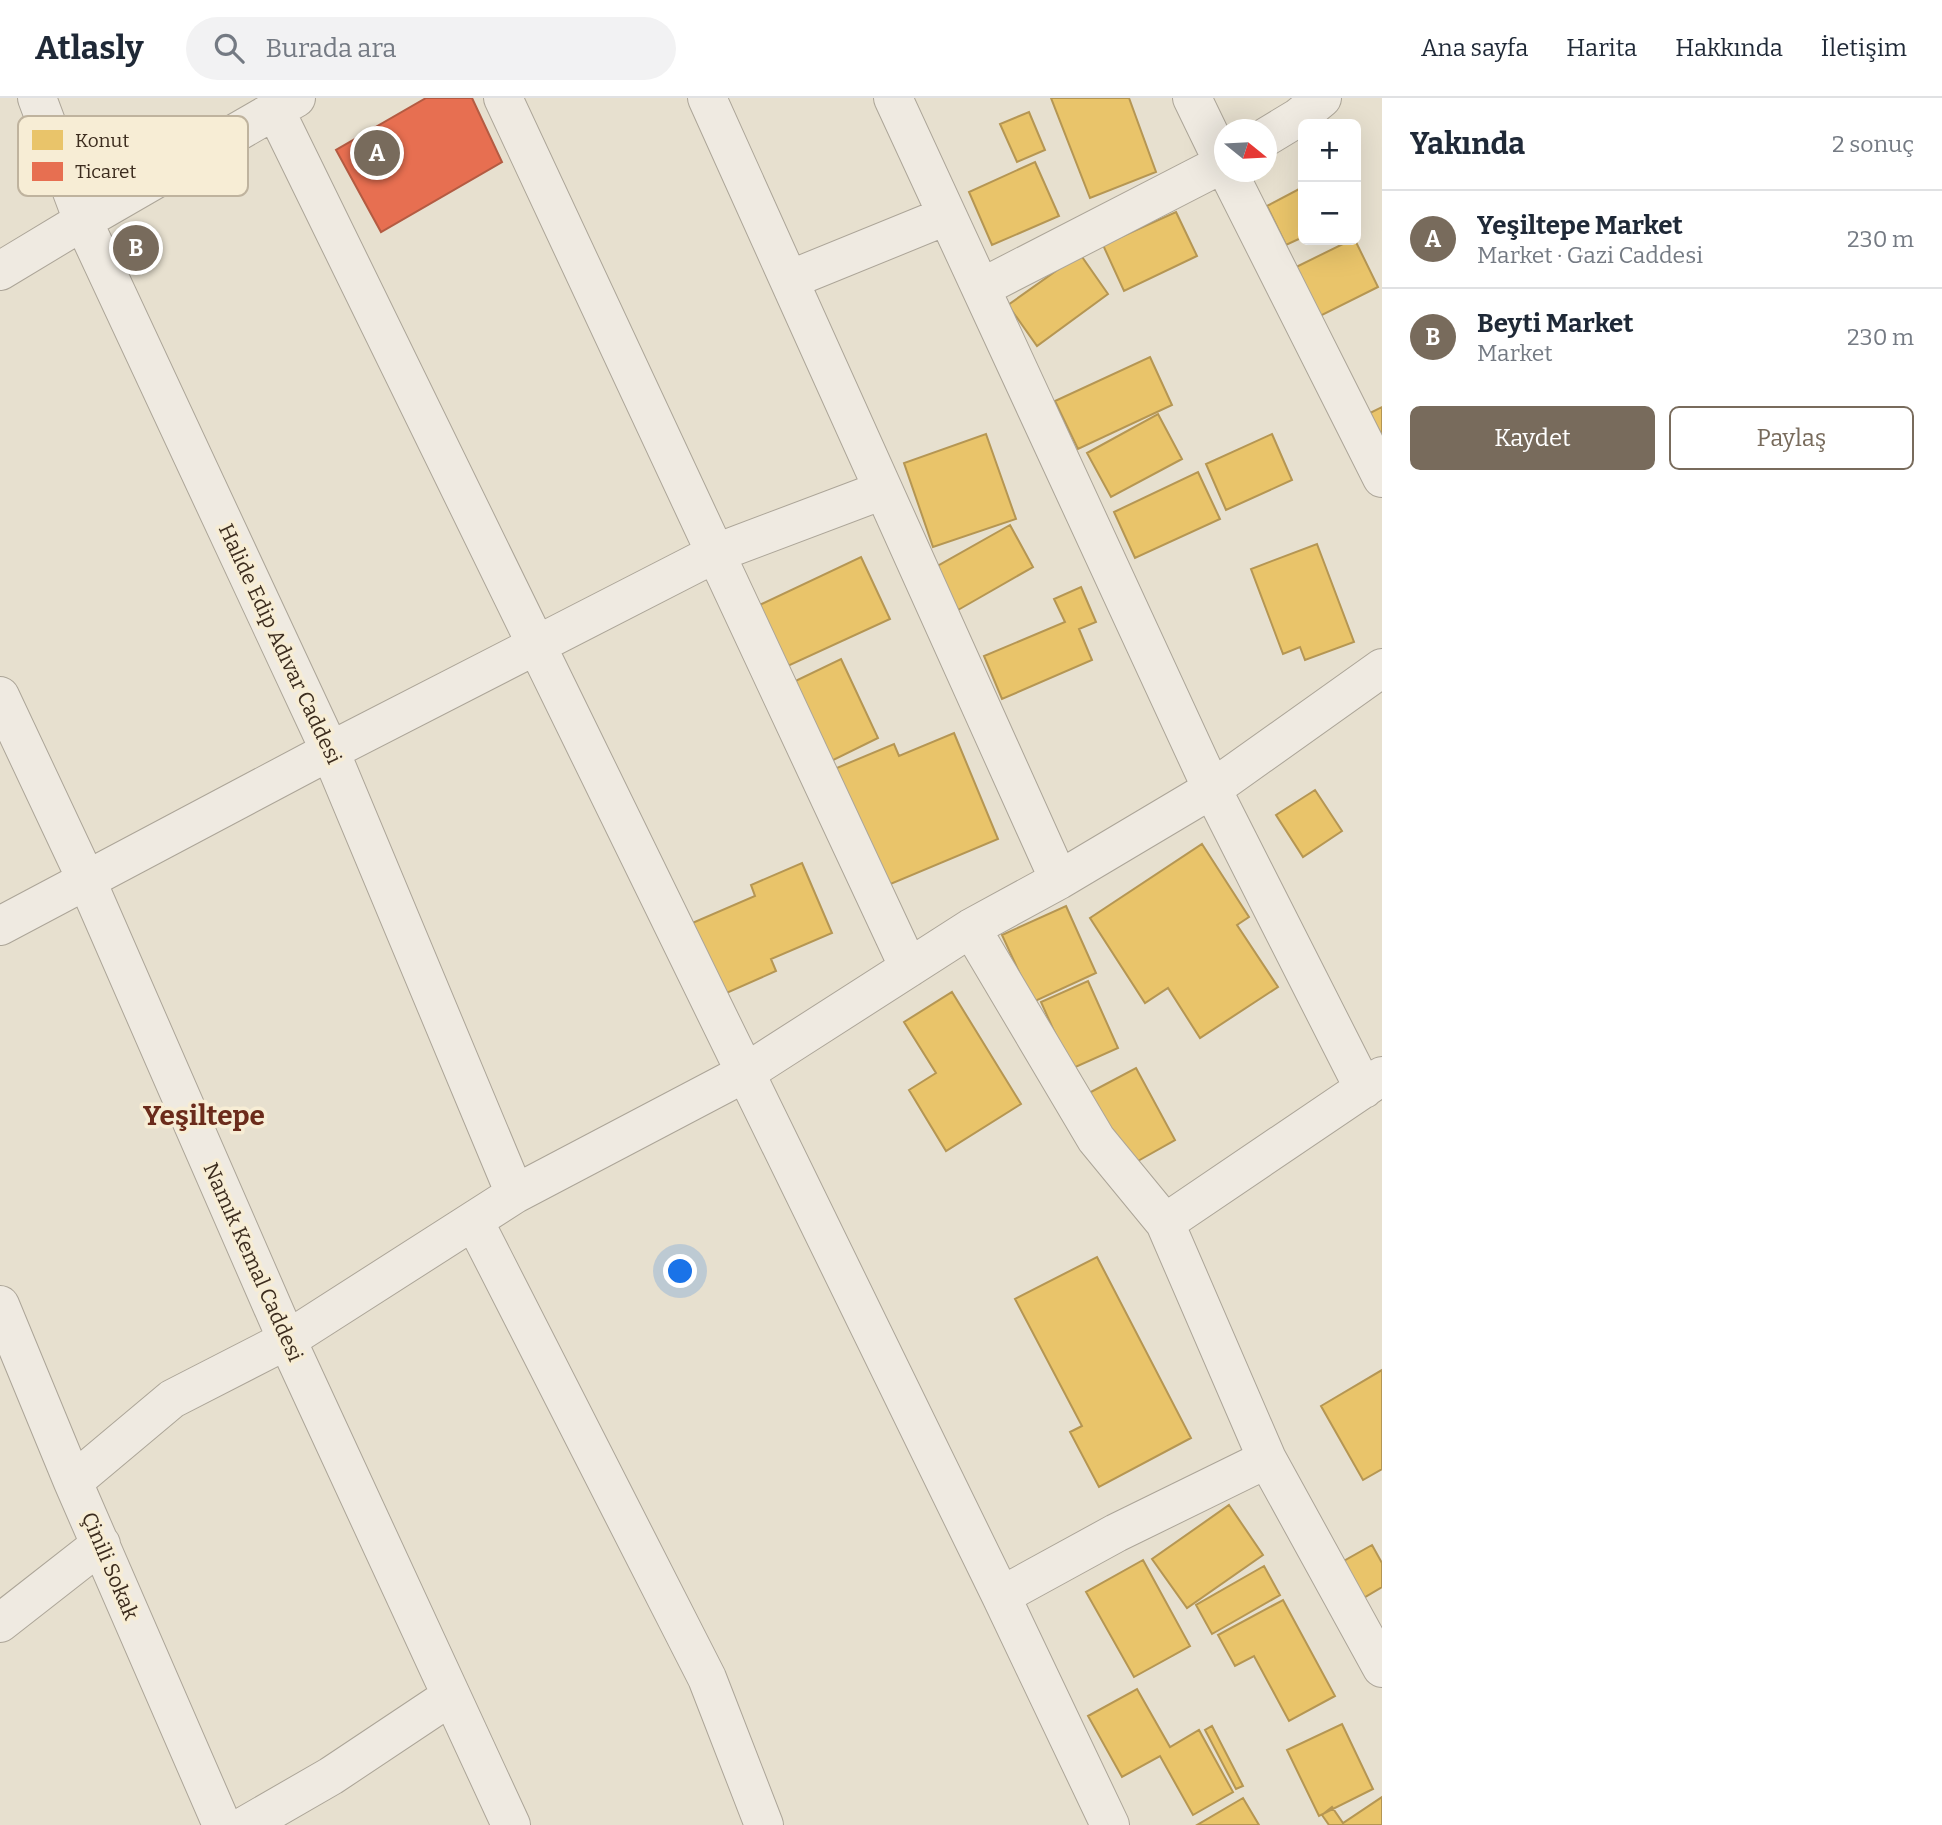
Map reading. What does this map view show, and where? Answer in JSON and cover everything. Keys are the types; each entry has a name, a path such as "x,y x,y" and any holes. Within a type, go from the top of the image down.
{"street":[{"name":"Halide Edip Adıvar Caddesi","path":"37,98 44,116"},
{"path":"503,98 909,968"},
{"path":"707,98 1059,880"},
{"path":"893,98 1212,789 1373,1083 1165,1223"},
{"path":"1192,98 1214,143"},
{"path":"1277,130 1322,98"},
{"path":"248,126 286,104 536,645 1001,1596 1110,1825"},
{"path":"981,288 1214,169"},
{"path":"1233,182 1382,478"},
{"name":"Halide Edip Adıvar Caddesi","path":"74,196 330,751 515,1194"},
{"path":"0,271 126,196"},
{"path":"789,279 946,216"},
{"path":"0,926 330,751 716,553 883,490"},
{"path":"73,1482 172,1399 287,1340 515,1194 745,1073 971,928 1059,880 1212,789 1382,668"},
{"name":"Namık Kemal Caddesi","path":"0,696 86,879 287,1340 511,1825"},
{"path":"971,928 1096,1139 1165,1223 1267,1459 1382,1668"},
{"path":"474,1221 706,1678 764,1825"},
{"name":"Çinili Sokak","path":"0,1305 73,1482 222,1825"},
{"path":"1001,1596 1116,1534 1267,1459"},
{"path":"0,1623 100,1544"},
{"path":"246,1825 331,1776 451,1696"}],"building: Konut":[{"path":"1051,98 1129,98 1156,172 1090,198"},
{"path":"1029,112 1045,150 1017,162 1000,124"},
{"path":"1035,162 1059,216 992,245 969,192"},
{"path":"1298,190 1298,239 1286,245 1267,206"},
{"path":"1176,212 1197,256 1124,291 1103,245"},
{"path":"1341,245 1357,245 1378,287 1312,320 1288,271"},
{"path":"1080,254 1108,294 1037,346 1008,305"},
{"path":"1150,357 1172,405 1078,449 1055,401"},
{"path":"1382,407 1382,436 1370,413"},
{"path":"1158,414 1182,459 1111,497 1087,453"},
{"path":"986,434 1016,519 933,547 904,463"},
{"path":"1272,434 1292,480 1226,510 1206,464"},
{"path":"1198,472 1220,519 1135,558 1114,512"},
{"path":"1010,525 1033,567 958,610 934,568"},
{"path":"1317,544 1354,642 1305,660 1300,647 1283,654 1251,569"},
{"path":"861,557 890,619 779,670 751,609"},
{"path":"1081,587 1096,622 1079,629 1092,660 1002,699 984,656 1065,622 1054,599"},
{"path":"841,659 878,738 823,765 785,686"},
{"path":"954,733 998,839 881,888 832,770 894,744 899,756"},
{"path":"1315,790 1342,831 1303,857 1276,815"},
{"path":"1202,844 1249,917 1237,925 1278,987 1200,1038 1168,988 1145,1003 1090,918"},
{"path":"802,863 832,933 771,959 776,971 713,999 683,927 755,896 751,885"},
{"path":"1066,906 1096,973 1033,1002 1002,935"},
{"path":"1088,981 1118,1048 1071,1069 1041,1002"},
{"path":"952,992 1021,1104 946,1151 909,1090 936,1073 904,1022"},
{"path":"1136,1068 1175,1140 1129,1166 1089,1093"},
{"path":"1097,1257 1191,1438 1099,1487 1070,1432 1082,1426 1015,1299"},
{"path":"1382,1370 1382,1469 1363,1480 1321,1406"},
{"path":"1229,1505 1263,1555 1187,1608 1152,1559"},
{"path":"1372,1545 1382,1563 1382,1587 1355,1603 1335,1566"},
{"path":"1143,1560 1190,1646 1134,1677 1086,1592"},
{"path":"1264,1566 1280,1595 1212,1634 1196,1605"},
{"path":"1283,1600 1335,1696 1289,1721 1254,1656 1235,1666 1218,1635"},
{"path":"1137,1689 1170,1747 1199,1730 1233,1792 1193,1815 1160,1756 1122,1777 1088,1716"},
{"path":"1342,1724 1373,1789 1319,1816 1287,1750"},
{"path":"1212,1726 1243,1786 1236,1789 1205,1730"},
{"path":"1382,1797 1382,1825 1329,1825 1322,1815 1332,1807 1343,1823"},
{"path":"1243,1798 1259,1825 1197,1825"}],"building: Ticaret":[{"path":"426,98 472,98 502,162 381,232 336,150"}],"place":[{"name":"Yeşiltepe Market","path":"377,153"},
{"name":"Beyti Market","path":"136,248"}],"district":[{"name":"Yeşiltepe","path":"204,1115"}]}
